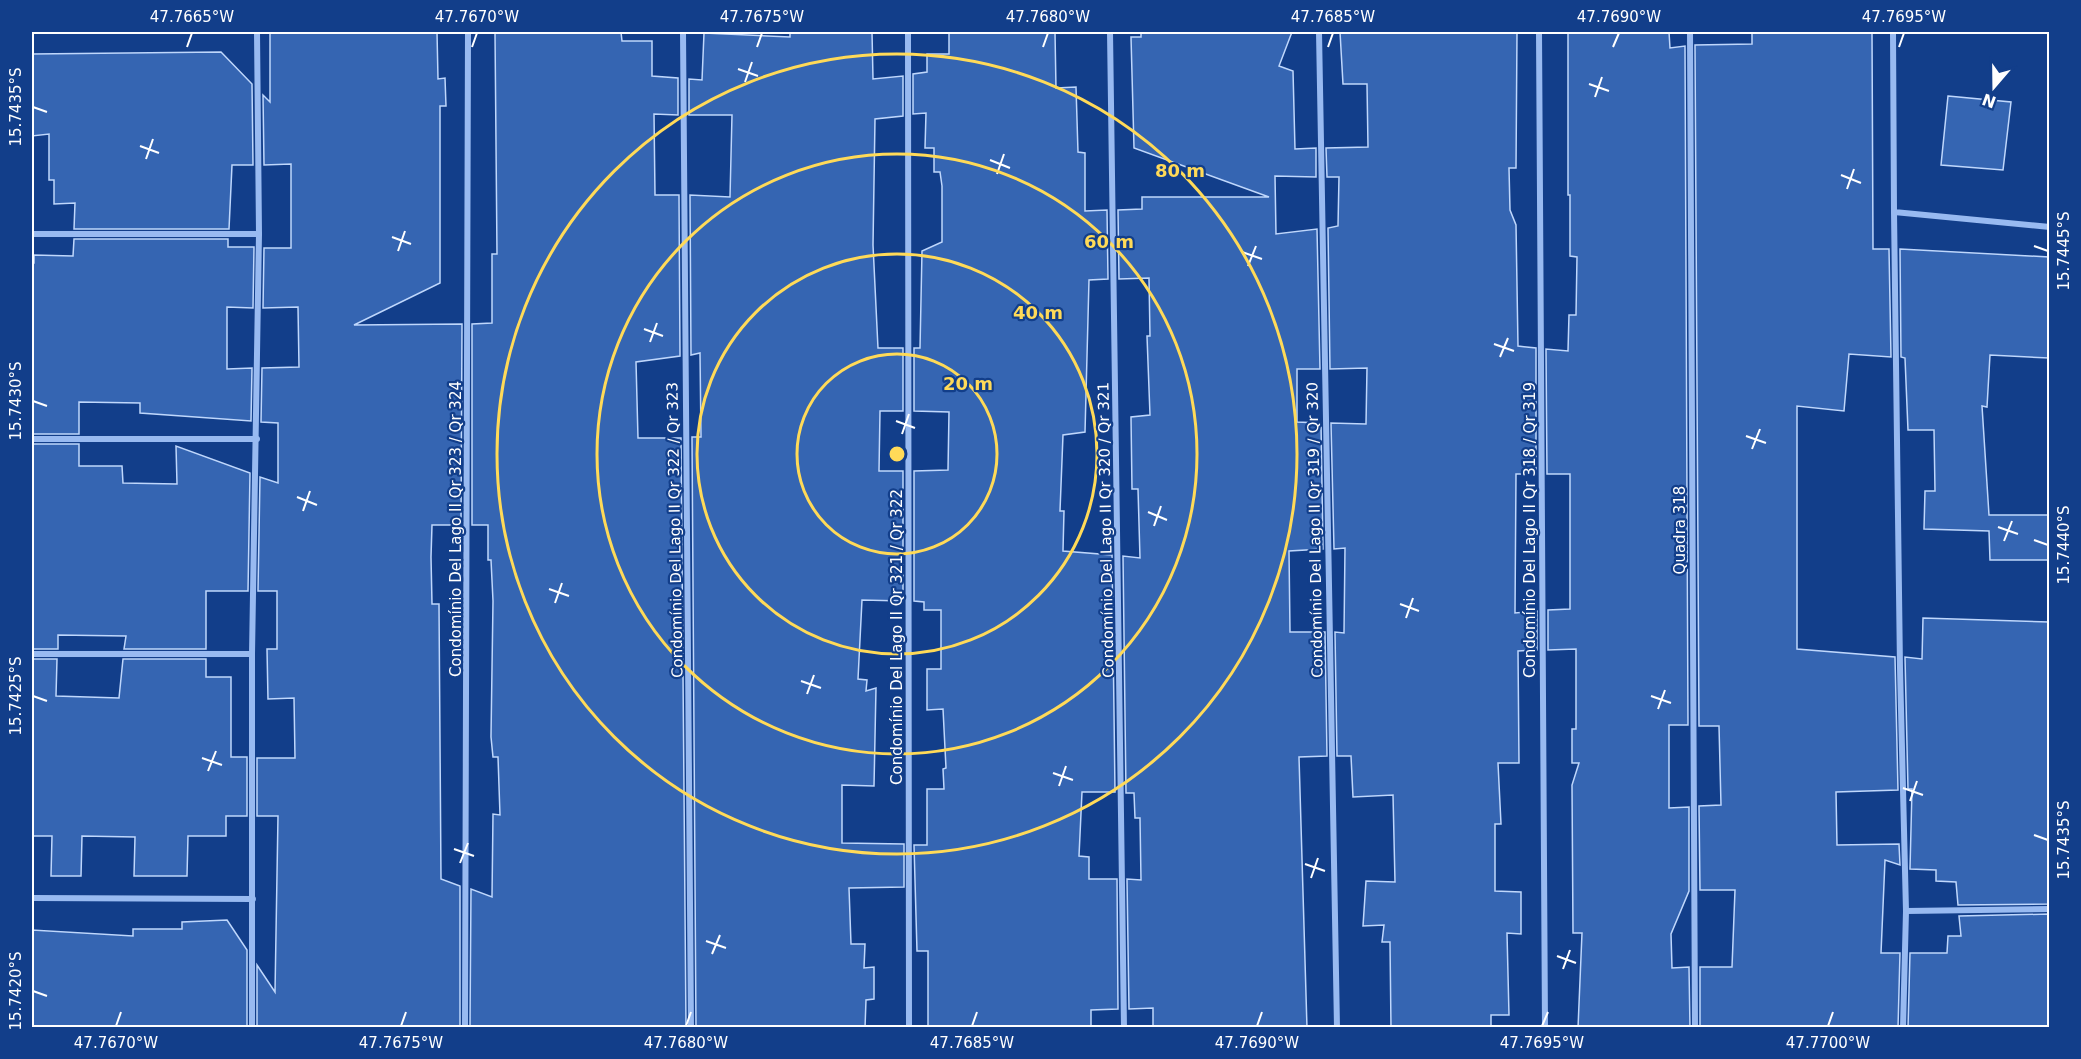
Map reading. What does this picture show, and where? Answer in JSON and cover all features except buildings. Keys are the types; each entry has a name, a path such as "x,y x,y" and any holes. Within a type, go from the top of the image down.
{"street":[{"path":"252,1028 252,654 259,234 257,32"},
{"name":"Condomínio Del Lago II Qr 323 / Qr 324","path":"465,1028 468,32"},
{"name":"Condomínio Del Lago II Qr 322 / Qr 323","path":"683,32 692,1028"},
{"name":"Condomínio Del Lago II Qr 321 / Qr 322","path":"908,32 909,1028"},
{"name":"Condomínio Del Lago II Qr 320 / Qr 321","path":"1110,32 1124,1028"},
{"name":"Condomínio Del Lago II Qr 319 / Qr 320","path":"1319,32 1337,1028"},
{"name":"Condomínio Del Lago II Qr 318 / Qr 319","path":"1539,32 1545,1028"},
{"name":"Quadra 318","path":"1690,32 1695,1028"},
{"path":"1893,32 1900,668 1906,911 1903,1028"},
{"path":"1894,212 2049,227"},
{"path":"32,234 259,234"},
{"path":"32,439 257,439"},
{"path":"32,654 252,654"},
{"path":"32,898 253,899"},
{"path":"1906,911 2049,909"}]}
